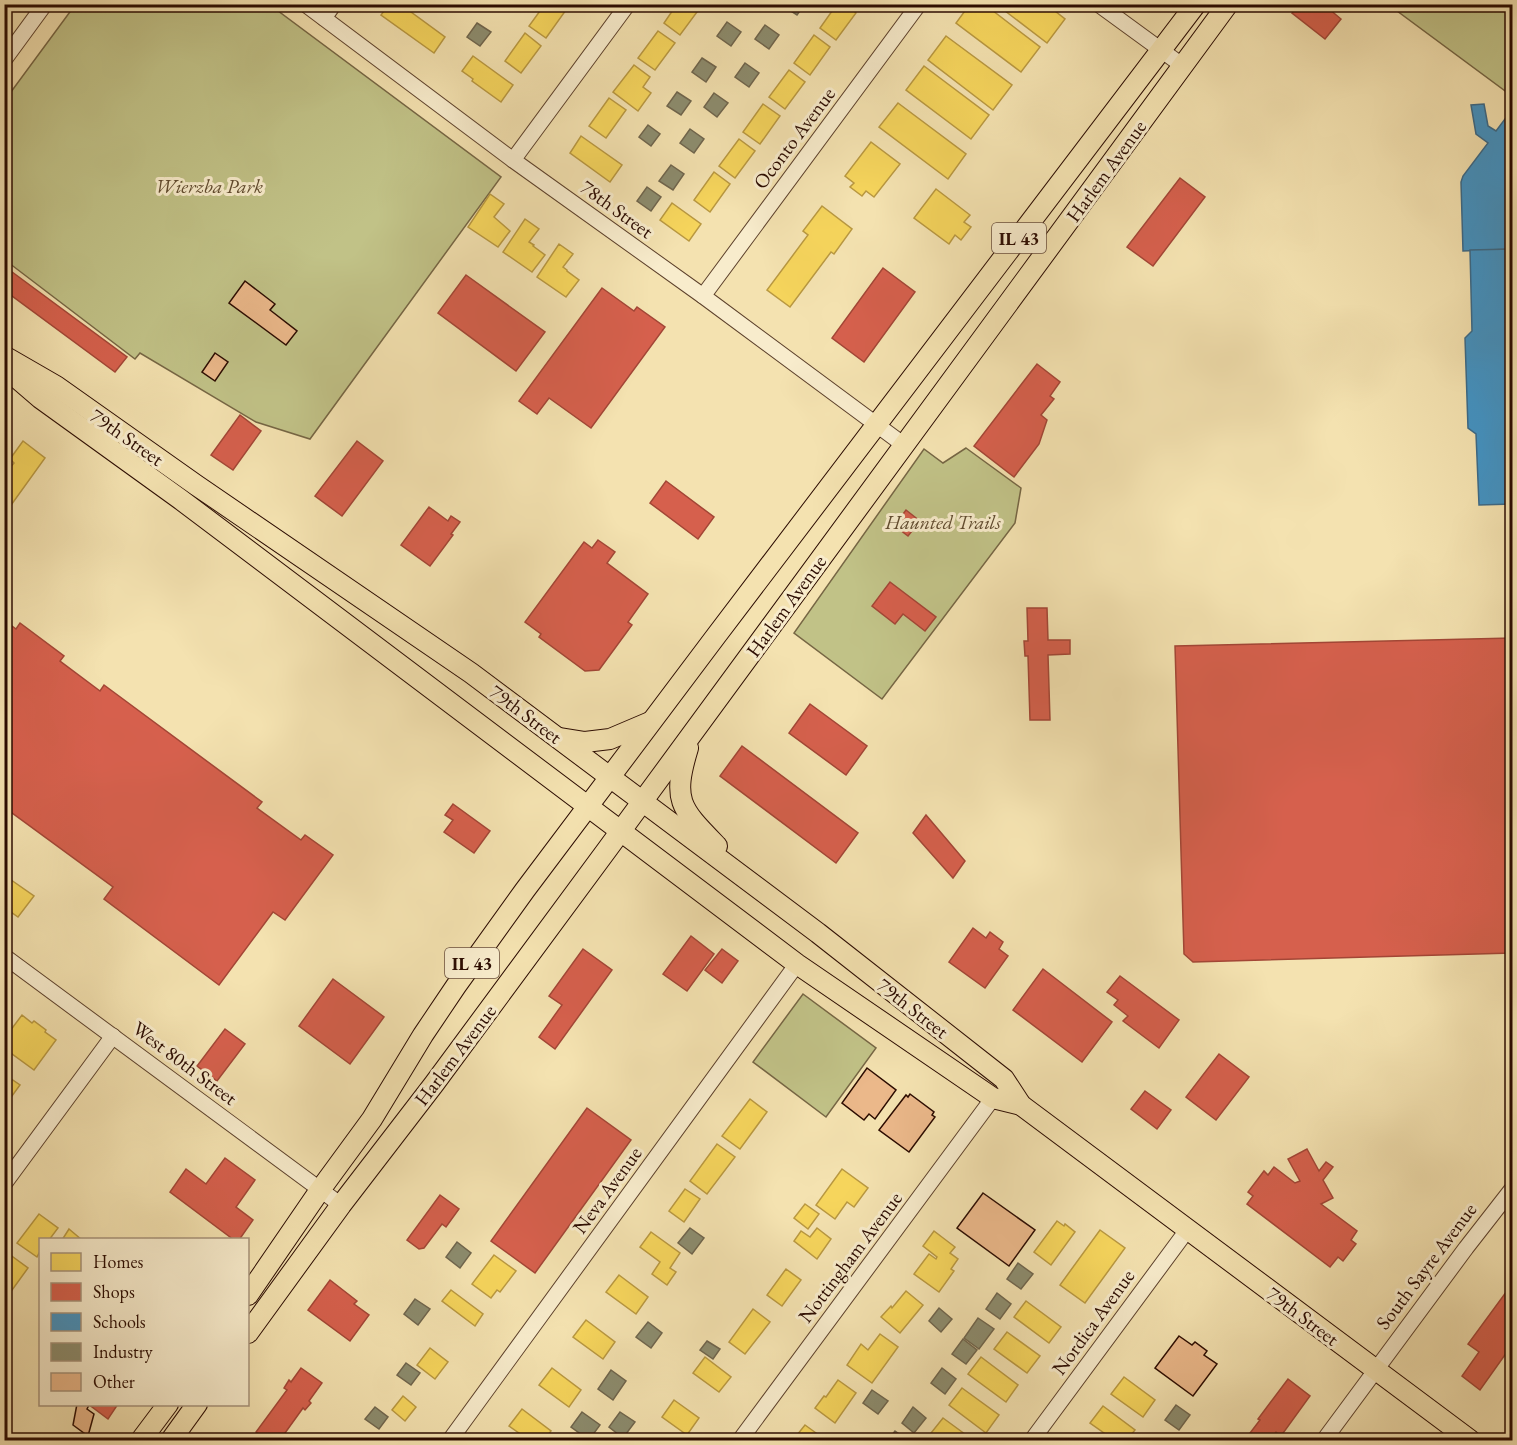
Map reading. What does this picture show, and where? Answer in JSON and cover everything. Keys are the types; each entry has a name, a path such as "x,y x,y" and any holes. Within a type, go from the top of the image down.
{"main road":[{"name":"Harlem Avenue","path":"320,1190 378,1110 456,986 588,806 1196,4"},
{"name":"Harlem Avenue","path":"341,1205 434,1084 643,802 1228,4"},
{"name":"79th Street","path":"4,356 56,387 471,673 818,933 1004,1079 1021,1105 1470,1440"},
{"name":"79th Street","path":"4,367 40,398 180,499 797,964 993,1098 1021,1105"},
{"path":"557,738 585,742 610,740 652,721"},
{"path":"691,735 680,779 681,800 703,832 754,885"},
{"name":"IL 43","path":"249,1294 320,1190"},
{"name":"IL 43","path":"249,1332 341,1205"},
{"path":"141,1440 166,1406"},
{"path":"171,1440 195,1406"}],"street":[{"path":"4,60 45,4"},
{"name":"78th Street","path":"305,4 513,160 904,445"},
{"path":"324,18 334,4"},
{"path":"513,160 628,4"},
{"name":"Oconto Avenue","path":"702,296 919,4"},
{"path":"1098,4 1183,66"},
{"name":"West 80th Street","path":"4,956 341,1205"},
{"name":"Neva Avenue","path":"450,1440 797,964"},
{"path":"4,1184 113,1036"},
{"name":"Nottingham Avenue","path":"740,1440 993,1098"},
{"name":"South Sayre Avenue","path":"1324,1440 1512,1189"},
{"name":"Nordica Avenue","path":"1032,1440 1188,1229"}],"green space":[{"name":"Wierzba Park","path":"75,5 270,5 501,177 310,439 256,422 140,353 135,359 5,260 5,100"},
{"path":"1389,5 1512,5 1512,96"},
{"name":"Haunted Trails","path":"966,448 1021,488 1015,523 882,699 794,633 924,449 943,463"},
{"path":"803,994 876,1048 826,1117 753,1062"}],"building: Homes":[{"path":"389,4 400,4 445,37 434,53 381,15"},
{"path":"545,4 558,4 566,10 546,38 529,26"},
{"path":"677,4 695,4 700,8 680,35 664,23"},
{"path":"837,4 845,4 856,13 836,40 820,28"},
{"path":"970,4 984,4 1040,47 1021,72 956,23"},
{"path":"996,4 1046,4 1065,19 1047,43"},
{"path":"658,31 675,43 655,70 638,58"},
{"path":"525,33 541,46 521,73 505,61"},
{"path":"814,35 830,47 810,75 794,63"},
{"path":"946,36 1012,85 993,110 928,60"},
{"path":"473,56 513,85 501,102 462,71"},
{"path":"634,65 650,77 643,87 651,93 638,111 613,92"},
{"path":"924,66 989,115 971,139 906,90"},
{"path":"789,70 805,82 785,109 769,97"},
{"path":"609,98 626,110 606,138 589,126"},
{"path":"898,103 966,154 948,179 879,127"},
{"path":"763,104 780,116 760,144 743,132"},
{"path":"581,136 622,165 610,182 570,153"},
{"path":"739,139 755,151 735,178 719,166"},
{"path":"871,142 900,164 874,197 866,191 862,196 850,187 854,183 845,176"},
{"path":"714,172 730,184 710,212 694,200"},
{"path":"936,189 970,215 964,222 971,227 961,240 955,235 949,244 914,218"},
{"path":"490,194 504,204 494,217 510,231 498,247 468,227"},
{"path":"672,203 701,224 689,241 660,220"},
{"path":"822,206 852,229 834,254 831,252 790,307 767,290 808,235 803,231"},
{"path":"525,219 539,229 529,242 545,255 532,272 503,252"},
{"path":"559,244 573,254 563,267 579,280 566,297 537,277"},
{"path":"23,441 45,458 9,508 4,505 4,475 14,463 10,459"},
{"path":"4,875 34,896 18,917 4,907"},
{"path":"22,1015 32,1023 34,1021 56,1040 34,1070 4,1048 4,1039"},
{"path":"4,1074 20,1085 4,1107"},
{"path":"750,1099 767,1112 740,1149 722,1136"},
{"path":"717,1144 735,1157 707,1194 690,1181"},
{"path":"842,1169 868,1188 854,1207 847,1202 835,1219 816,1205"},
{"path":"685,1189 700,1199 684,1222 669,1211"},
{"path":"805,1204 819,1214 808,1229 794,1218"},
{"path":"39,1214 58,1228 50,1238 39,1238 37,1257 17,1243"},
{"path":"1057,1221 1075,1232 1051,1265 1034,1252"},
{"path":"817,1228 831,1239 817,1259 794,1241 801,1231 810,1237"},
{"path":"69,1229 80,1238 63,1238"},
{"path":"1100,1230 1125,1248 1085,1303 1060,1285"},
{"path":"934,1231 955,1247 950,1253 958,1259 951,1269 954,1271 939,1292 914,1274 929,1254 936,1259 937,1257 923,1246"},
{"path":"651,1232 680,1253 670,1268 676,1272 667,1285 652,1274 660,1262 640,1247"},
{"path":"9,1254 28,1268 7,1297 4,1295 4,1260"},
{"path":"494,1255 516,1271 500,1292 497,1290 491,1298 472,1284"},
{"path":"786,1269 801,1280 782,1306 767,1295"},
{"path":"619,1275 648,1297 636,1314 606,1292"},
{"path":"451,1290 483,1314 475,1326 442,1301"},
{"path":"906,1291 923,1305 900,1333 881,1317"},
{"path":"1026,1301 1061,1327 1049,1343 1014,1317"},
{"path":"753,1309 770,1322 745,1354 729,1342"},
{"path":"586,1320 615,1342 603,1359 573,1337"},
{"path":"1007,1332 1040,1356 1027,1373 994,1349"},
{"path":"880,1334 898,1347 872,1383 847,1365 861,1344 868,1350"},
{"path":"430,1348 448,1362 435,1379 417,1365"},
{"path":"705,1357 731,1377 719,1392 693,1373"},
{"path":"981,1357 1018,1385 1006,1402 968,1374"},
{"path":"552,1368 581,1390 569,1407 539,1385"},
{"path":"1124,1377 1155,1400 1143,1417 1111,1394"},
{"path":"838,1380 856,1393 835,1423 815,1408"},
{"path":"962,1388 999,1415 986,1433 949,1405"},
{"path":"403,1396 416,1407 405,1421 392,1410"},
{"path":"674,1400 699,1418 687,1435 662,1417"},
{"path":"1103,1406 1135,1430 1127,1440 1114,1440 1090,1423"},
{"path":"522,1409 551,1431 544,1440 529,1440 509,1426"},
{"path":"943,1418 973,1440 942,1440 931,1433"},
{"path":"805,1425 823,1438 821,1440 793,1440"}],"building: Shops":[{"path":"1299,4 1323,4 1341,19 1325,39 1292,13"},
{"path":"1180,178 1205,197 1153,266 1127,247"},
{"path":"4,266 127,357 115,372 4,290"},
{"path":"883,268 915,292 864,362 832,338"},
{"path":"466,275 545,332 516,371 438,313"},
{"path":"602,288 634,311 637,307 665,327 591,428 549,398 537,414 519,401"},
{"path":"1037,364 1060,382 1050,396 1054,399 1041,415 1047,420 1039,444 1014,477 974,446"},
{"path":"240,415 261,431 233,470 211,455"},
{"path":"357,441 383,461 342,516 315,496"},
{"path":"666,481 714,517 698,539 650,503"},
{"path":"429,507 448,521 451,516 460,522 430,566 401,545"},
{"path":"906,510 920,521 908,536 900,530 903,527 897,522"},
{"path":"598,540 615,552 607,563 648,594 628,622 632,625 599,670 585,671 539,637 541,634 525,622 584,542 592,548"},
{"path":"890,582 936,617 925,631 903,614 895,624 872,606"},
{"path":"1027,608 1047,608 1048,640 1070,640 1070,654 1048,655 1050,720 1030,720 1028,656 1025,656 1024,641 1028,641"},
{"path":"4,620 16,629 20,623 64,656 60,661 100,691 104,685 262,802 257,808 301,840 305,835 333,855 285,920 273,912 219,985 104,899 113,887 4,807"},
{"path":"1512,638 1512,953 1193,962 1184,954 1175,646"},
{"path":"810,704 867,746 846,775 789,733"},
{"path":"742,746 858,833 836,863 720,776"},
{"path":"453,804 490,831 474,853 444,832 453,820 445,815"},
{"path":"926,815 965,861 953,878 913,833"},
{"path":"973,928 986,938 990,932 1003,942 999,949 1008,956 985,988 949,962"},
{"path":"691,936 714,954 687,991 663,974"},
{"path":"583,949 612,970 555,1049 539,1037 562,1005 549,996"},
{"path":"722,949 738,961 722,983 705,970"},
{"path":"1043,969 1112,1022 1082,1062 1013,1010"},
{"path":"1120,976 1179,1020 1159,1048 1123,1021 1128,1016 1114,1005 1118,1000 1107,992"},
{"path":"333,979 384,1017 350,1064 299,1026"},
{"path":"225,1029 245,1044 217,1081 197,1066"},
{"path":"1219,1054 1249,1077 1216,1120 1186,1097"},
{"path":"1145,1091 1171,1110 1157,1129 1131,1109"},
{"path":"587,1108 631,1140 535,1273 491,1241"},
{"path":"1307,1149 1319,1171 1326,1162 1333,1167 1323,1180 1333,1198 1321,1204 1357,1231 1351,1240 1356,1244 1343,1261 1338,1257 1330,1267 1247,1204 1253,1196 1248,1192 1264,1171 1268,1175 1274,1167 1295,1183 1300,1181 1288,1159"},
{"path":"225,1158 255,1180 236,1207 253,1220 240,1238 231,1238 170,1192 186,1169 206,1184"},
{"path":"440,1195 459,1209 446,1227 442,1224 424,1248 419,1249 407,1240"},
{"path":"330,1280 357,1301 354,1304 369,1315 350,1341 308,1310"},
{"path":"1512,1284 1512,1345 1480,1390 1462,1376 1479,1352 1468,1344"},
{"path":"301,1368 322,1383 309,1401 311,1403 305,1410 303,1408 280,1440 268,1440 256,1432 287,1390 284,1388 289,1380 291,1382"},
{"path":"1288,1379 1310,1396 1281,1436 1276,1432 1270,1440 1260,1440 1250,1433"},
{"path":"91,1406 117,1406 108,1419"}],"building: Schools":[{"path":"1484,104 1488,126 1496,131 1505,119 1512,124 1512,249 1463,251 1461,182 1488,143 1476,134 1471,105"},
{"path":"1512,249 1512,504 1479,505 1476,434 1468,428 1465,338 1472,331 1470,250"}],"building: Industry":[{"path":"784,4 805,4 797,15 783,6"},
{"path":"727,22 741,32 731,46 717,36"},
{"path":"477,23 491,32 480,46 467,37"},
{"path":"765,25 779,35 769,49 755,39"},
{"path":"702,58 716,67 706,82 692,72"},
{"path":"745,63 759,73 749,87 735,77"},
{"path":"677,92 691,101 681,115 667,106"},
{"path":"714,93 728,103 717,117 704,107"},
{"path":"648,125 660,134 651,146 639,137"},
{"path":"690,129 704,139 694,153 680,143"},
{"path":"671,165 684,174 673,190 659,181"},
{"path":"647,187 661,197 651,211 637,201"},
{"path":"690,1228 704,1238 692,1254 678,1243"},
{"path":"457,1242 471,1253 460,1268 446,1257"},
{"path":"1018,1263 1033,1274 1021,1289 1007,1279"},
{"path":"997,1293 1011,1304 1000,1319 986,1309"},
{"path":"415,1299 430,1309 418,1325 404,1314"},
{"path":"939,1308 952,1319 941,1332 929,1321"},
{"path":"978,1318 994,1329 979,1349 964,1338"},
{"path":"648,1322 662,1333 651,1348 636,1337"},
{"path":"963,1339 977,1350 966,1364 952,1354"},
{"path":"707,1341 720,1349 713,1359 700,1350"},
{"path":"406,1363 420,1373 411,1385 397,1375"},
{"path":"942,1368 956,1379 945,1394 931,1383"},
{"path":"611,1370 626,1381 613,1400 598,1389"},
{"path":"872,1390 888,1401 878,1414 863,1403"},
{"path":"1176,1405 1190,1415 1179,1430 1165,1420"},
{"path":"375,1407 388,1417 379,1429 365,1419"},
{"path":"913,1407 926,1418 914,1433 902,1423"},
{"path":"582,1412 600,1425 589,1440 571,1427"},
{"path":"620,1412 635,1422 623,1438 609,1427"},
{"path":"895,1431 908,1440 888,1440"}],"building: Other":[{"path":"245,281 275,304 270,310 297,331 286,345 229,303"},
{"path":"215,353 228,362 215,381 202,372"},
{"path":"867,1068 896,1090 875,1119 869,1114 864,1120 842,1103"},
{"path":"910,1094 934,1112 932,1115 935,1117 909,1152 879,1130 906,1095 908,1097"},
{"path":"983,1193 1035,1230 1009,1266 957,1228"},
{"path":"1179,1336 1192,1345 1195,1342 1207,1351 1204,1355 1217,1364 1193,1396 1155,1368"},
{"path":"77,1406 88,1406 87,1409 94,1414 88,1436 73,1425"}]}
